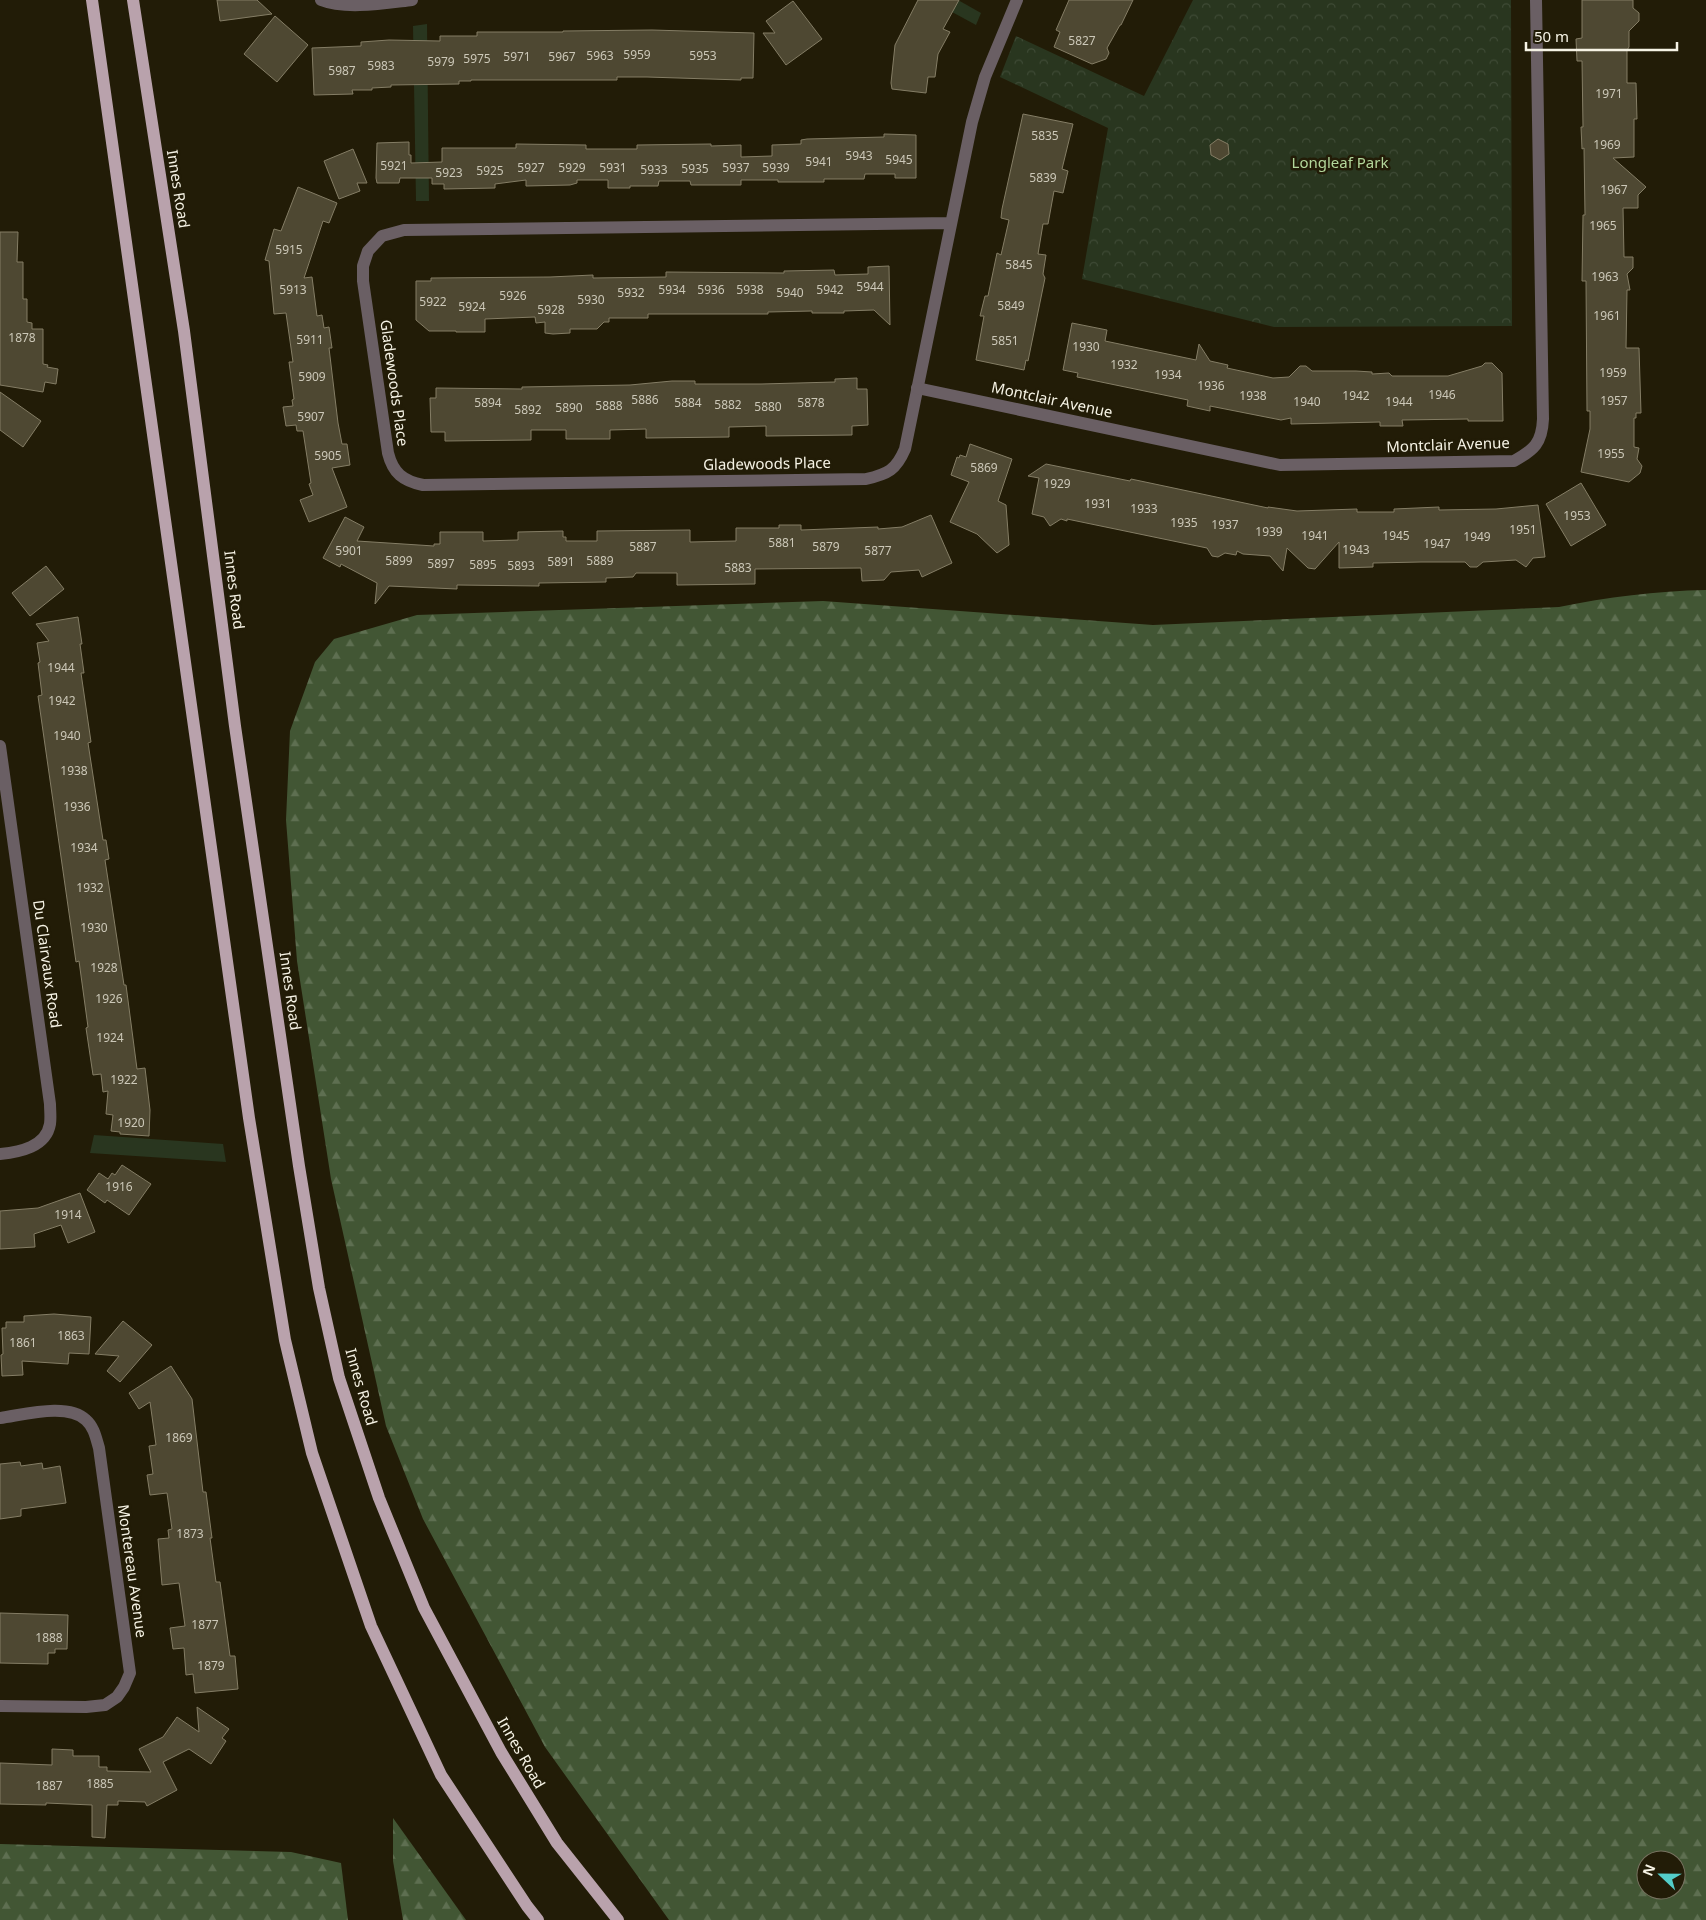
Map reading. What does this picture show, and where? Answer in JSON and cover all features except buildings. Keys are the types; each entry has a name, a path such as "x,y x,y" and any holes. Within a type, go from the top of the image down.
{"main road":[{"path":"92,0 229,964 249,1118 285,1340 312,1453 371,1626 440,1775 538,1920"},
{"name":"Innes Road","path":"133,0 184,331 233,716 299,1166 319,1288 339,1378 379,1498 424,1608 500,1752 557,1843 618,1920"}],"street":[{"path":"321,0 331,4 374,4 412,0"},
{"name":"Gladewoods Place","path":"951,223 404,230 382,236 368,251 363,266 391,466 400,476 411,483 423,485 866,479 884,475 893,469 905,449 972,122 982,86 1017,0"},
{"name":"Montclair Avenue","path":"917,388 1280,465 1514,461 1530,452 1540,440 1543,430 1536,0"},
{"name":"Du Clairvaux Road","path":"0,746 50,1104 50,1125 43,1139 30,1148 0,1154"},
{"name":"Montereau Avenue","path":"0,1418 57,1410 71,1412 86,1419 95,1433 99,1448 130,1673 117,1697 105,1705 86,1707 0,1706"}],"green space":[{"path":"930,0 958,0 981,13 976,25"},
{"name":"Longleaf Park","path":"1193,0 1511,0 1512,326 1274,327 1082,279 1108,128 1000,77 1016,36 1144,96"},
{"path":"427,24 429,201 416,201 413,26"},
{"path":"1706,590 1706,1920 669,1920 545,1747 423,1519 386,1426 331,1179 297,961 286,820 290,731 315,662 334,639 417,615 823,601 1153,625 1559,607 1595,600"},
{"path":"94,1135 223,1144 226,1162 90,1153"},
{"path":"393,1818 466,1920 403,1920 393,1861"},
{"path":"0,1844 291,1852 341,1863 348,1920 0,1920"}]}
